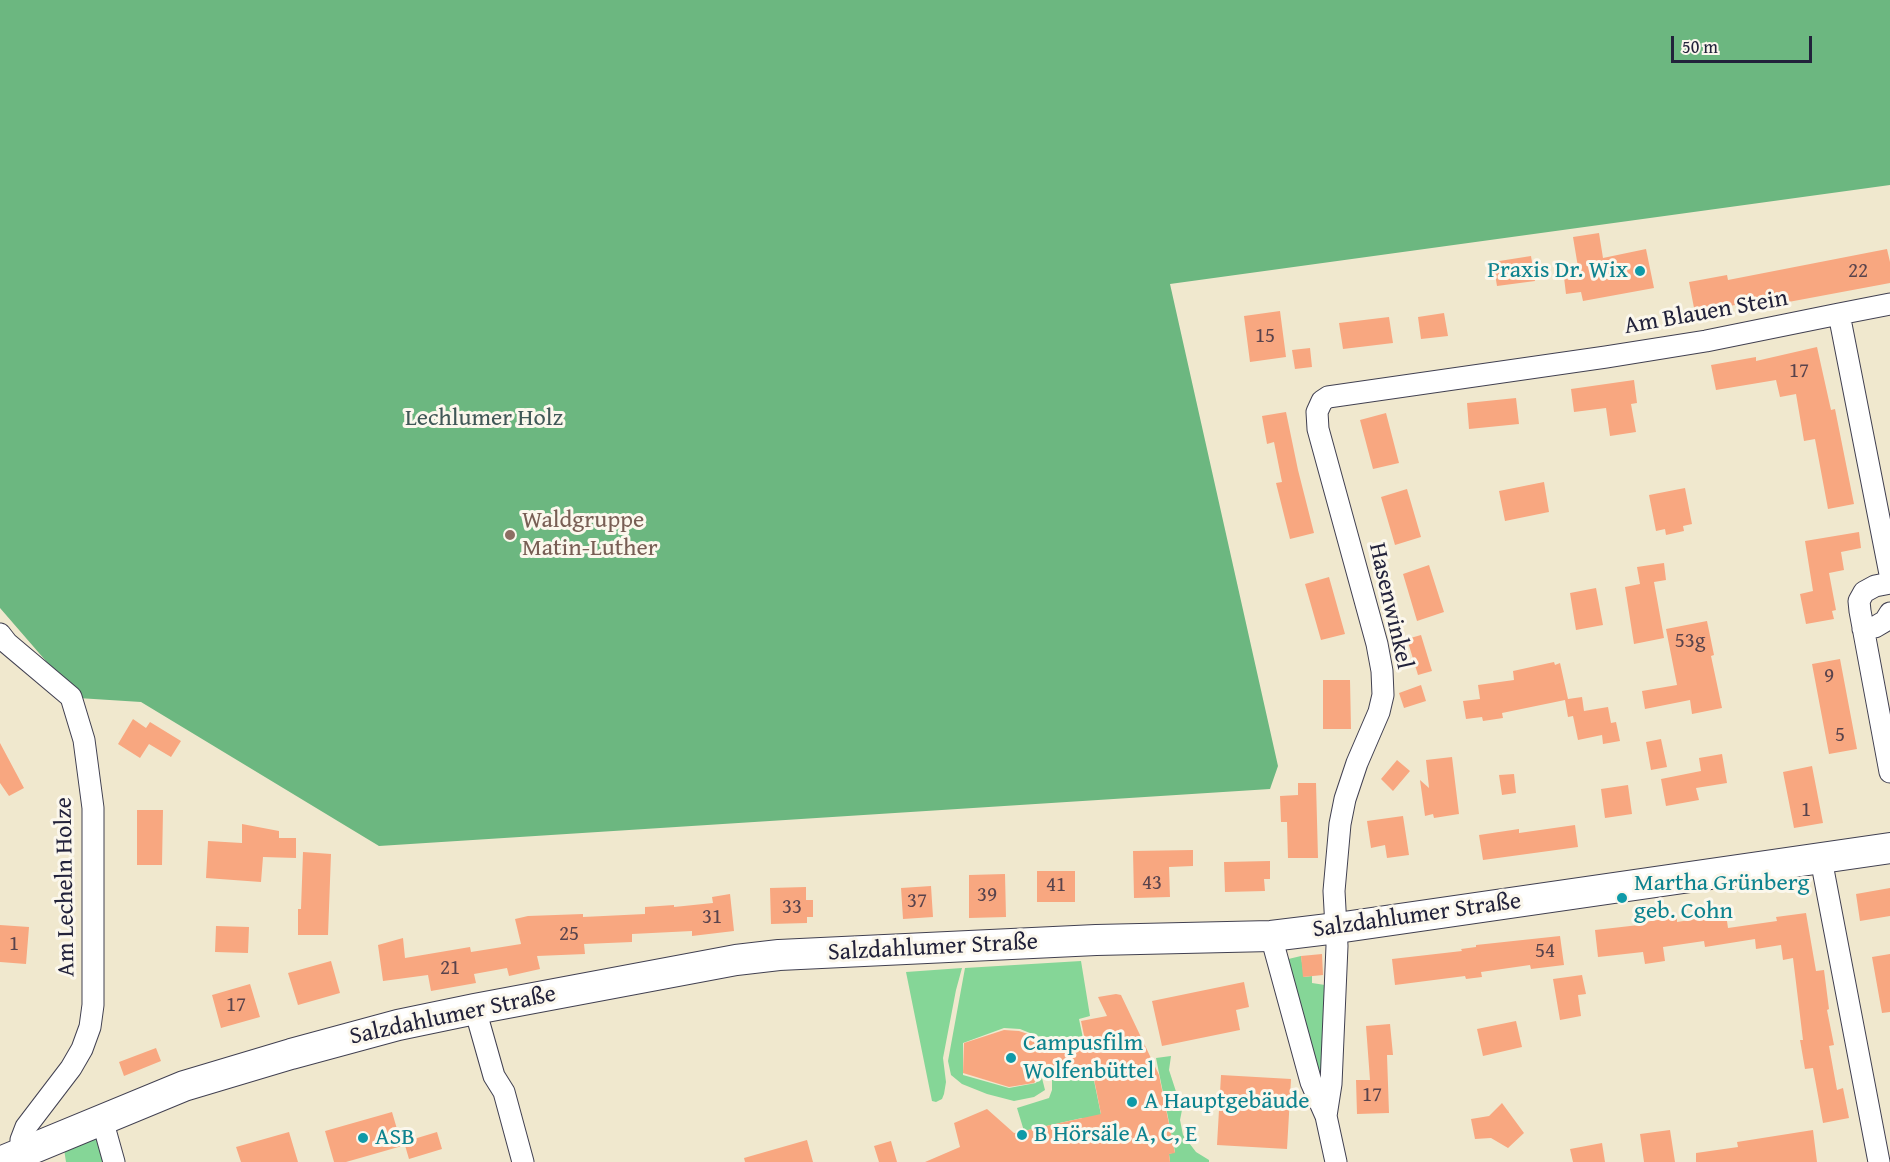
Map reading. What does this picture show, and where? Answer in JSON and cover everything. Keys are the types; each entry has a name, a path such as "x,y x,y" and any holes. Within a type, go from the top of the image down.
{"main road":[{"name":"Salzdahlumer Straße","path":"11,1157 184,1086 291,1054 398,1025 681,969 779,956 1096,940 1271,936 1890,848"}],"street":[{"name":"Am Blauen Stein","path":"1322,401 1328,397 1695,343 1890,304"},
{"path":"1839,314 1890,574"},
{"name":"Hasenwinkel","path":"1322,401 1317,412 1318,429 1377,644 1382,671 1383,695 1379,712 1357,763 1345,799 1340,824 1334,891 1338,946 1331,1084 1326,1116"},
{"path":"1890,583 1875,586 1864,592 1859,601 1890,772"},
{"path":"1863,629 1875,627 1885,621 1890,613"},
{"name":"Am Lecheln Holze","path":"0,634 7,643 71,697 84,740 93,808 93,1005 90,1027 82,1049 71,1068 26,1127 11,1157"},
{"path":"1821,859 1878,1162"},
{"path":"1271,936 1311,1082 1326,1116 1336,1162"},
{"path":"475,1009 494,1076 504,1092 523,1162"},
{"path":"102,1119 114,1162"}],"green space":[{"name":"Lechlumer Holz","path":"0,0 1890,0 1890,185 1170,284 1278,766 1270,789 379,846 141,702 78,698 0,608"},
{"path":"1301,956 1304,977 1312,976 1312,983 1325,985 1322,1071 1319,1073 1280,961"},
{"path":"1081,961 1090,1016 1079,1019 1084,1043 1044,1047 1040,1037 1020,1029 1004,1028 963,1043 963,1075 1009,1088 1036,1083 1041,1074 1045,1090 1034,1097 1014,1101 962,1084 951,1075 948,1061 965,968"},
{"path":"962,968 943,1058 946,1082 944,1094 942,1099 936,1102 932,1101 906,972"},
{"path":"1171,1056 1169,1070 1182,1110 1180,1120 1183,1135 1196,1152 1209,1162 1170,1162 1169,1154 1175,1152 1156,1058"},
{"path":"1091,1066 1106,1139 1082,1118 1024,1131 1017,1108 1049,1098 1052,1080 1059,1077 1059,1071"},
{"path":"102,1119 113,1162 66,1162 62,1136"}],"building":[{"path":"1599,233 1603,258 1646,249 1654,288 1583,301 1581,292 1566,294 1563,269 1578,267 1573,237"},
{"path":"1887,249 1890,262 1890,283 1751,309 1750,302 1695,313 1689,282 1727,275 1728,280"},
{"path":"1531,256 1535,281 1497,286 1493,262"},
{"path":"1280,311 1286,357 1250,362 1244,316"},
{"path":"1444,313 1448,336 1421,339 1418,317"},
{"path":"1389,317 1393,343 1343,349 1339,323"},
{"path":"1817,347 1831,410 1835,409 1854,504 1828,509 1815,439 1804,441 1796,394 1780,397 1776,380 1716,390 1711,365 1756,357 1756,361"},
{"path":"1310,348 1312,367 1295,369 1292,350"},
{"path":"1634,380 1637,403 1631,404 1636,432 1610,436 1606,408 1574,412 1571,389"},
{"path":"1516,398 1519,424 1469,429 1467,403"},
{"path":"1286,412 1314,533 1290,539 1276,483 1282,482 1274,442 1267,444 1262,416"},
{"path":"1386,413 1399,463 1373,469 1360,420"},
{"path":"1544,482 1549,512 1505,521 1499,491"},
{"path":"1685,488 1692,524 1683,526 1684,531 1666,535 1665,529 1656,531 1649,495"},
{"path":"1407,489 1421,537 1395,545 1381,497"},
{"path":"1859,532 1861,548 1841,552 1844,570 1829,573 1836,610 1832,611 1834,619 1806,624 1800,594 1813,591 1805,541"},
{"path":"1664,563 1666,580 1654,582 1664,638 1634,644 1625,587 1640,584 1637,567"},
{"path":"1429,565 1444,612 1417,621 1403,574"},
{"path":"1329,577 1345,634 1321,640 1305,584"},
{"path":"1596,588 1603,625 1576,630 1570,593"},
{"path":"1707,621 1714,655 1711,656 1722,708 1692,714 1690,700 1645,709 1642,691 1677,685 1666,629"},
{"path":"1421,635 1432,671 1418,675 1407,639"},
{"path":"1840,659 1857,749 1829,754 1812,664"},
{"path":"1554,662 1555,665 1560,663 1568,699 1582,697 1584,711 1608,707 1611,723 1616,722 1620,741 1603,744 1602,735 1578,740 1573,716 1568,717 1565,700 1502,713 1503,718 1483,721 1482,717 1466,719 1463,701 1480,699 1478,685 1514,680 1513,671"},
{"path":"1323,680 1350,680 1351,729 1323,729"},
{"path":"1421,685 1426,701 1404,708 1399,693"},
{"path":"133,719 146,728 150,722 181,741 171,757 149,744 140,758 118,744"},
{"path":"1661,739 1667,767 1651,770 1646,742"},
{"path":"0,743 24,788 9,796 0,783"},
{"path":"1722,754 1727,783 1696,788 1699,800 1666,806 1661,779 1701,771 1699,758"},
{"path":"1452,757 1459,814 1434,818 1433,814 1425,816 1420,780 1429,788 1426,760"},
{"path":"1397,760 1410,771 1393,791 1381,779"},
{"path":"1812,766 1823,823 1794,828 1783,772"},
{"path":"1514,774 1516,793 1502,795 1499,775"},
{"path":"1298,783 1316,783 1318,858 1288,858 1287,822 1281,822 1280,796 1298,795"},
{"path":"1628,785 1632,814 1605,818 1601,789"},
{"path":"137,810 163,810 162,865 137,865"},
{"path":"1403,816 1409,855 1387,858 1385,845 1371,848 1367,821"},
{"path":"242,824 279,831 279,838 296,838 296,858 263,857 261,882 206,878 208,841 242,843"},
{"path":"1575,825 1578,847 1483,860 1479,835 1519,829 1519,833"},
{"path":"1193,850 1193,866 1169,867 1170,897 1134,898 1133,851"},
{"path":"303,852 331,854 328,935 298,935"},
{"path":"1270,861 1270,879 1264,879 1265,891 1225,892 1224,862"},
{"path":"1037,871 1075,871 1075,902 1037,902"},
{"path":"1005,874 1006,917 969,918 969,875"},
{"path":"931,886 933,917 903,919 901,888"},
{"path":"806,887 806,900 813,900 813,917 807,917 807,923 771,924 770,888"},
{"path":"1890,888 1890,916 1860,921 1856,894"},
{"path":"730,894 734,931 692,936 692,931 632,934 632,942 584,944 585,954 537,956 540,969 509,976 507,968 474,974 476,983 431,991 428,975 383,981 378,945 403,938 405,958 470,947 471,952 521,944 515,919 528,916 583,914 583,917 645,914 645,907 713,903 712,897"},
{"path":"1806,913 1816,971 1824,970 1829,1009 1827,1010 1834,1045 1829,1046 1837,1090 1843,1088 1849,1118 1823,1123 1813,1068 1805,1069 1800,1040 1803,1040 1793,958 1783,960 1781,945 1756,949 1755,939 1705,947 1704,941 1663,947 1665,961 1645,964 1643,952 1598,957 1595,930 1639,925 1638,923 1677,917 1677,922 1726,914 1728,928 1777,921 1776,917"},
{"path":"0,925 29,927 26,964 0,962"},
{"path":"216,926 249,927 248,953 215,952"},
{"path":"1560,936 1564,965 1531,969 1530,965 1481,972 1482,977 1466,979 1465,976 1395,985 1392,959 1462,951 1461,949 1476,947 1476,945"},
{"path":"1322,954 1323,975 1303,977 1301,956"},
{"path":"1890,954 1890,1012 1882,1013 1872,957"},
{"path":"331,961 340,993 298,1005 288,973"},
{"path":"1582,975 1586,994 1578,995 1581,1016 1560,1020 1553,979"},
{"path":"1244,982 1249,1007 1236,1010 1240,1030 1162,1046 1152,1001"},
{"path":"250,984 260,1017 221,1028 212,995"},
{"path":"1121,995 1159,1075 1175,1153 1169,1154 1170,1162 925,1162 960,1147 954,1123 987,1109 1014,1133 1101,1114 1091,1064 1073,1070 1044,1070 1034,1083 1009,1087 963,1073 964,1043 1004,1030 1019,1031 1049,1041 1053,1048 1067,1050 1086,1045 1081,1021 1107,1016 1098,997"},
{"path":"1516,1021 1522,1047 1483,1056 1477,1029"},
{"path":"1390,1024 1393,1055 1387,1055 1389,1113 1357,1114 1356,1080 1370,1080 1366,1026"},
{"path":"156,1048 161,1061 124,1076 119,1062"},
{"path":"1221,1075 1291,1079 1287,1149 1217,1145"},
{"path":"1502,1103 1524,1133 1508,1148 1491,1138 1475,1139 1471,1119 1489,1116"},
{"name":"ASB","path":"392,1112 402,1146 346,1162 334,1162 325,1131"},
{"path":"1670,1130 1675,1162 1644,1162 1640,1134"},
{"path":"1813,1130 1817,1162 1696,1162 1696,1153 1738,1147 1737,1142"},
{"path":"289,1132 298,1162 241,1162 236,1147"},
{"path":"437,1132 442,1149 409,1159 404,1142"},
{"path":"807,1140 813,1162 745,1162 744,1158"},
{"path":"891,1141 897,1162 879,1162 874,1146"},
{"path":"1602,1143 1605,1162 1573,1162 1570,1149"}],"place":[{"name":"Praxis Dr. Wix","path":"1640,271"},
{"name":"Waldgruppe Matin-Luther","path":"510,535"},
{"name":"Martha Grünberg geb. Cohn","path":"1622,898"},
{"name":"Campusfilm Wolfenbüttel","path":"1011,1058"},
{"name":"A Hauptgebäude","path":"1132,1102"},
{"name":"B Hörsäle A, C, E","path":"1022,1135"},
{"name":"ASB","path":"363,1138"}]}
